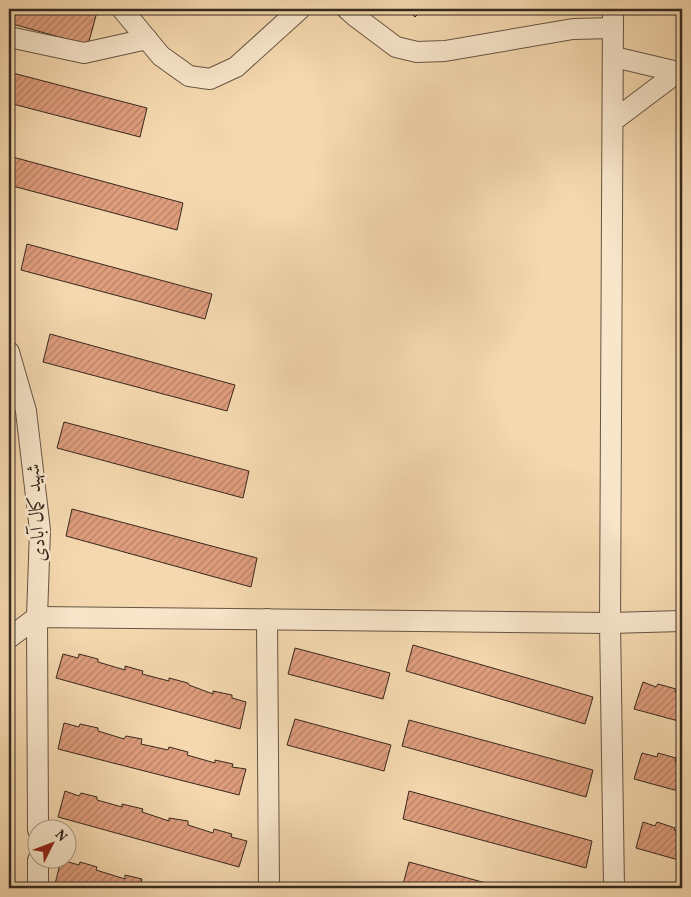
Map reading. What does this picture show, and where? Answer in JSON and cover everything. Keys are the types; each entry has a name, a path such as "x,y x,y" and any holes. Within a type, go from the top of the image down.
{"street":[{"path":"122,9 161,56 189,76 210,79 236,67 300,9"},
{"path":"347,9 396,47 417,52 445,51 573,29 613,18 610,623 614,888"},
{"path":"9,36 84,53 147,39"},
{"path":"614,57 680,72"},
{"path":"613,121 680,72"},
{"name":"شهید کمال آبادی","path":"9,352 26,411 40,530 37,617 38,820"},
{"path":"9,638 37,617 610,623 682,621"},
{"path":"267,619 269,888"},
{"path":"38,870 38,888"}],"building":[{"path":"9,9 86,9 97,12 88,45 9,23"},
{"path":"407,9 423,9 415,17"},
{"path":"9,72 147,108 140,137 9,103"},
{"path":"9,156 183,203 177,230 9,185"},
{"path":"27,244 212,294 205,319 21,270"},
{"path":"50,334 235,385 227,411 43,362"},
{"path":"64,422 249,471 243,498 57,448"},
{"path":"72,509 257,558 251,587 66,536"},
{"path":"413,645 593,697 585,724 406,671"},
{"path":"295,648 390,673 383,699 288,674"},
{"path":"63,654 78,658 79,654 98,659 98,662 125,670 125,666 143,671 142,674 169,681 169,678 188,683 213,694 213,691 232,695 232,698 246,702 240,729 56,678"},
{"path":"643,682 656,687 658,684 676,689 675,692 682,694 682,722 634,709"},
{"path":"295,719 391,745 384,771 287,745"},
{"path":"409,720 593,770 586,797 402,746"},
{"path":"64,723 79,727 80,724 98,728 98,731 124,739 126,736 142,739 141,744 168,750 169,747 188,752 187,755 215,763 215,760 233,764 232,767 246,769 239,795 58,749"},
{"path":"642,753 657,757 658,753 676,758 675,762 682,764 682,792 634,779"},
{"path":"65,791 79,796 81,793 122,807 122,804 143,809 142,812 169,821 169,818 188,821 188,825 213,833 214,829 232,834 231,837 247,841 239,867 78,823 78,820 58,817"},
{"path":"409,791 592,841 586,868 403,819"},
{"path":"643,822 655,826 657,822 675,828 674,830 682,833 682,861 636,848"},
{"path":"80,862 97,867 96,870 125,879 125,875 142,879 141,883 158,888 72,888 55,884 58,870 78,870"},
{"path":"409,862 504,888 402,888"}]}
